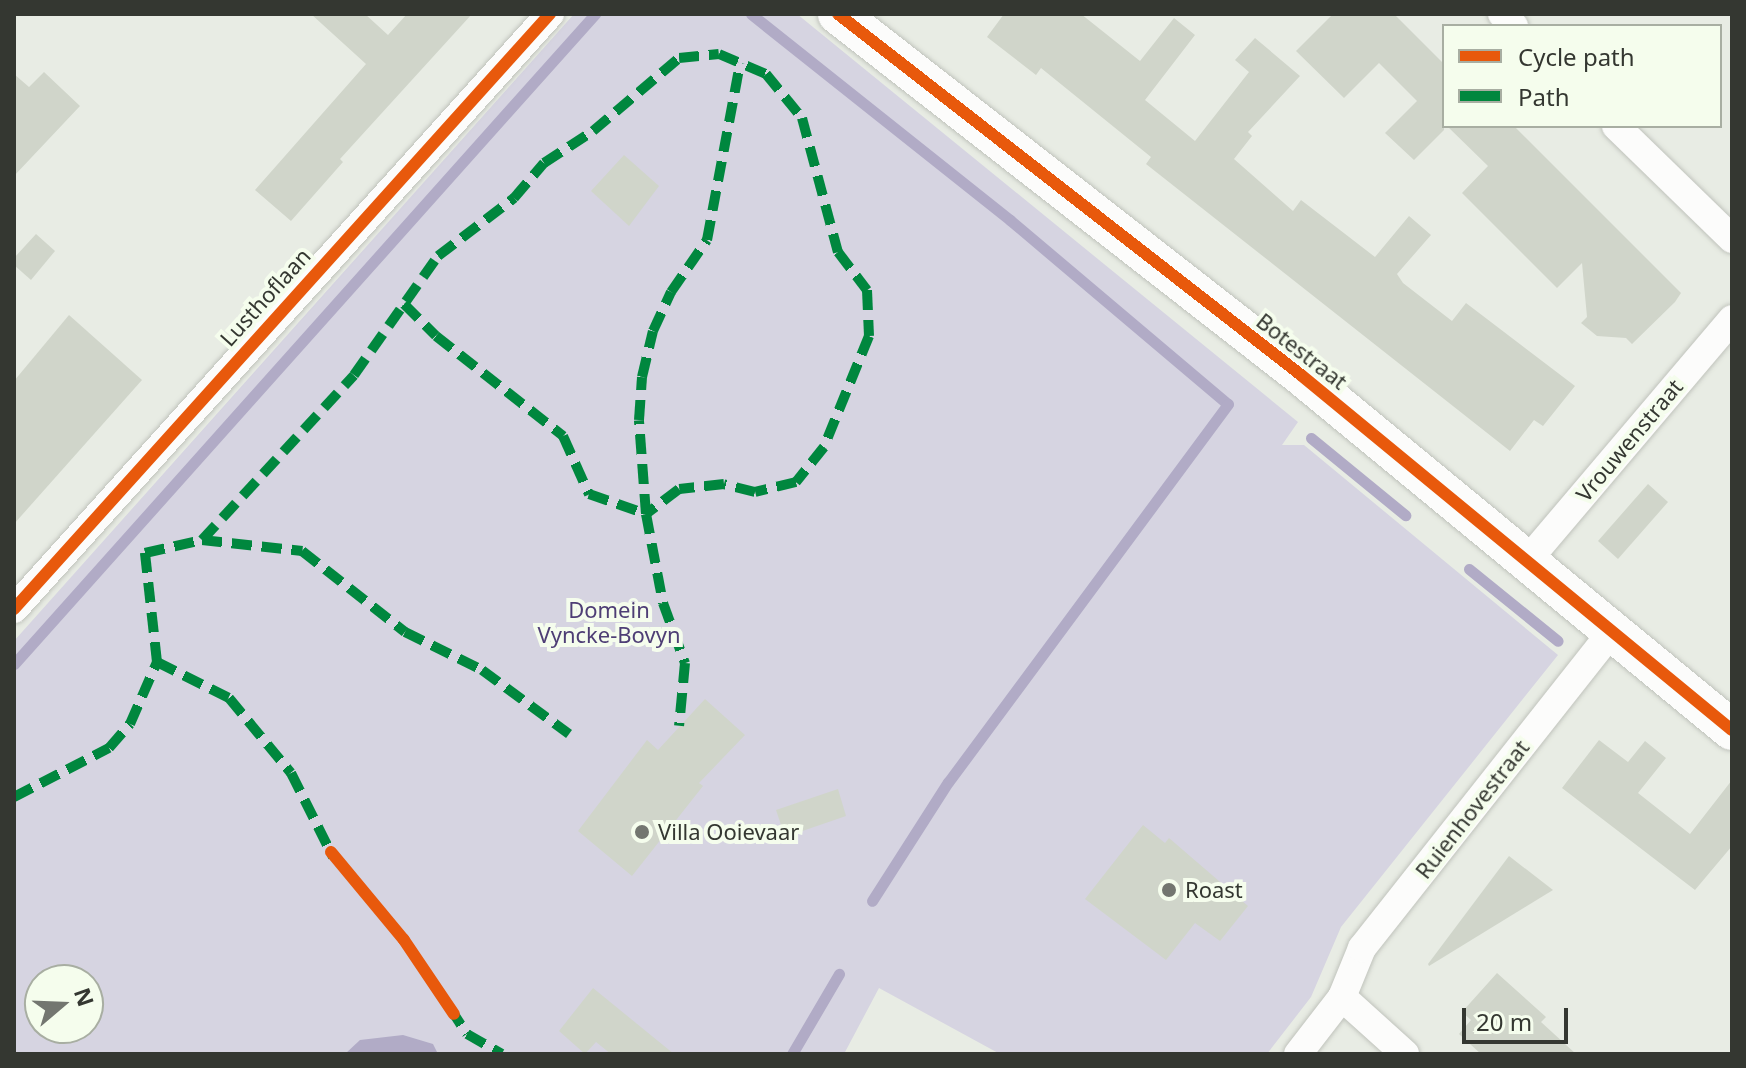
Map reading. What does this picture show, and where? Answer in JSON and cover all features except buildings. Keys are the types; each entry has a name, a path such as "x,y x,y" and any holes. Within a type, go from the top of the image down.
{"street":[{"name":"Lusthoflaan","path":"14,609 550,14"},
{"name":"Botestraat","path":"838,14 1313,384 1614,629 1732,730"},
{"path":"1618,128 1732,239"},
{"name":"Vrouwenstraat","path":"1527,561 1732,319"},
{"name":"Ruienhovestraat","path":"1298,1054 1342,997 1362,948 1614,629"},
{"path":"1342,997 1405,1054"}],"green space":[{"name":"Domein Vyncke-Bovyn","path":"574,14 797,14 1298,422 1282,445 1304,445 1558,655 1341,927 1311,997 1267,1054 1000,1054 879,988 844,1054 14,1054 14,641"}],"shaded area":[{"path":"403,1035 433,1044 438,1054 345,1054 360,1040"}],"waterway":[{"path":"14,664 595,14"},
{"path":"751,14 1010,220 1228,404 948,782 872,901"},
{"path":"1311,438 1405,515"},
{"path":"1469,569 1558,641"},
{"path":"792,1054 839,974"}],"marked path":[{"path":"14,797 109,748 130,724 157,662 145,553 202,540 354,375 438,256 514,198 544,163 593,131 679,58 719,54 766,74 802,118 838,252 867,290 869,336 824,447 796,482 755,492 724,484 679,489 646,514 663,603 685,663 679,726"},
{"path":"404,304 436,336 563,436 589,494 646,514 639,420 642,377 653,331 671,292 707,240 740,63"},
{"path":"202,540 302,551 405,632 482,670 569,734"},
{"path":"157,662 229,698 291,773 333,857"},
{"path":"450,1008 467,1034 502,1054"}],"cycle path":[{"path":"14,609 550,14"},
{"path":"838,14 1301,375 1732,730"},
{"path":"331,852 404,940 454,1014"}],"place":[{"name":"Villa Ooievaar","path":"642,832"},
{"name":"Roast","path":"1169,890"}]}
